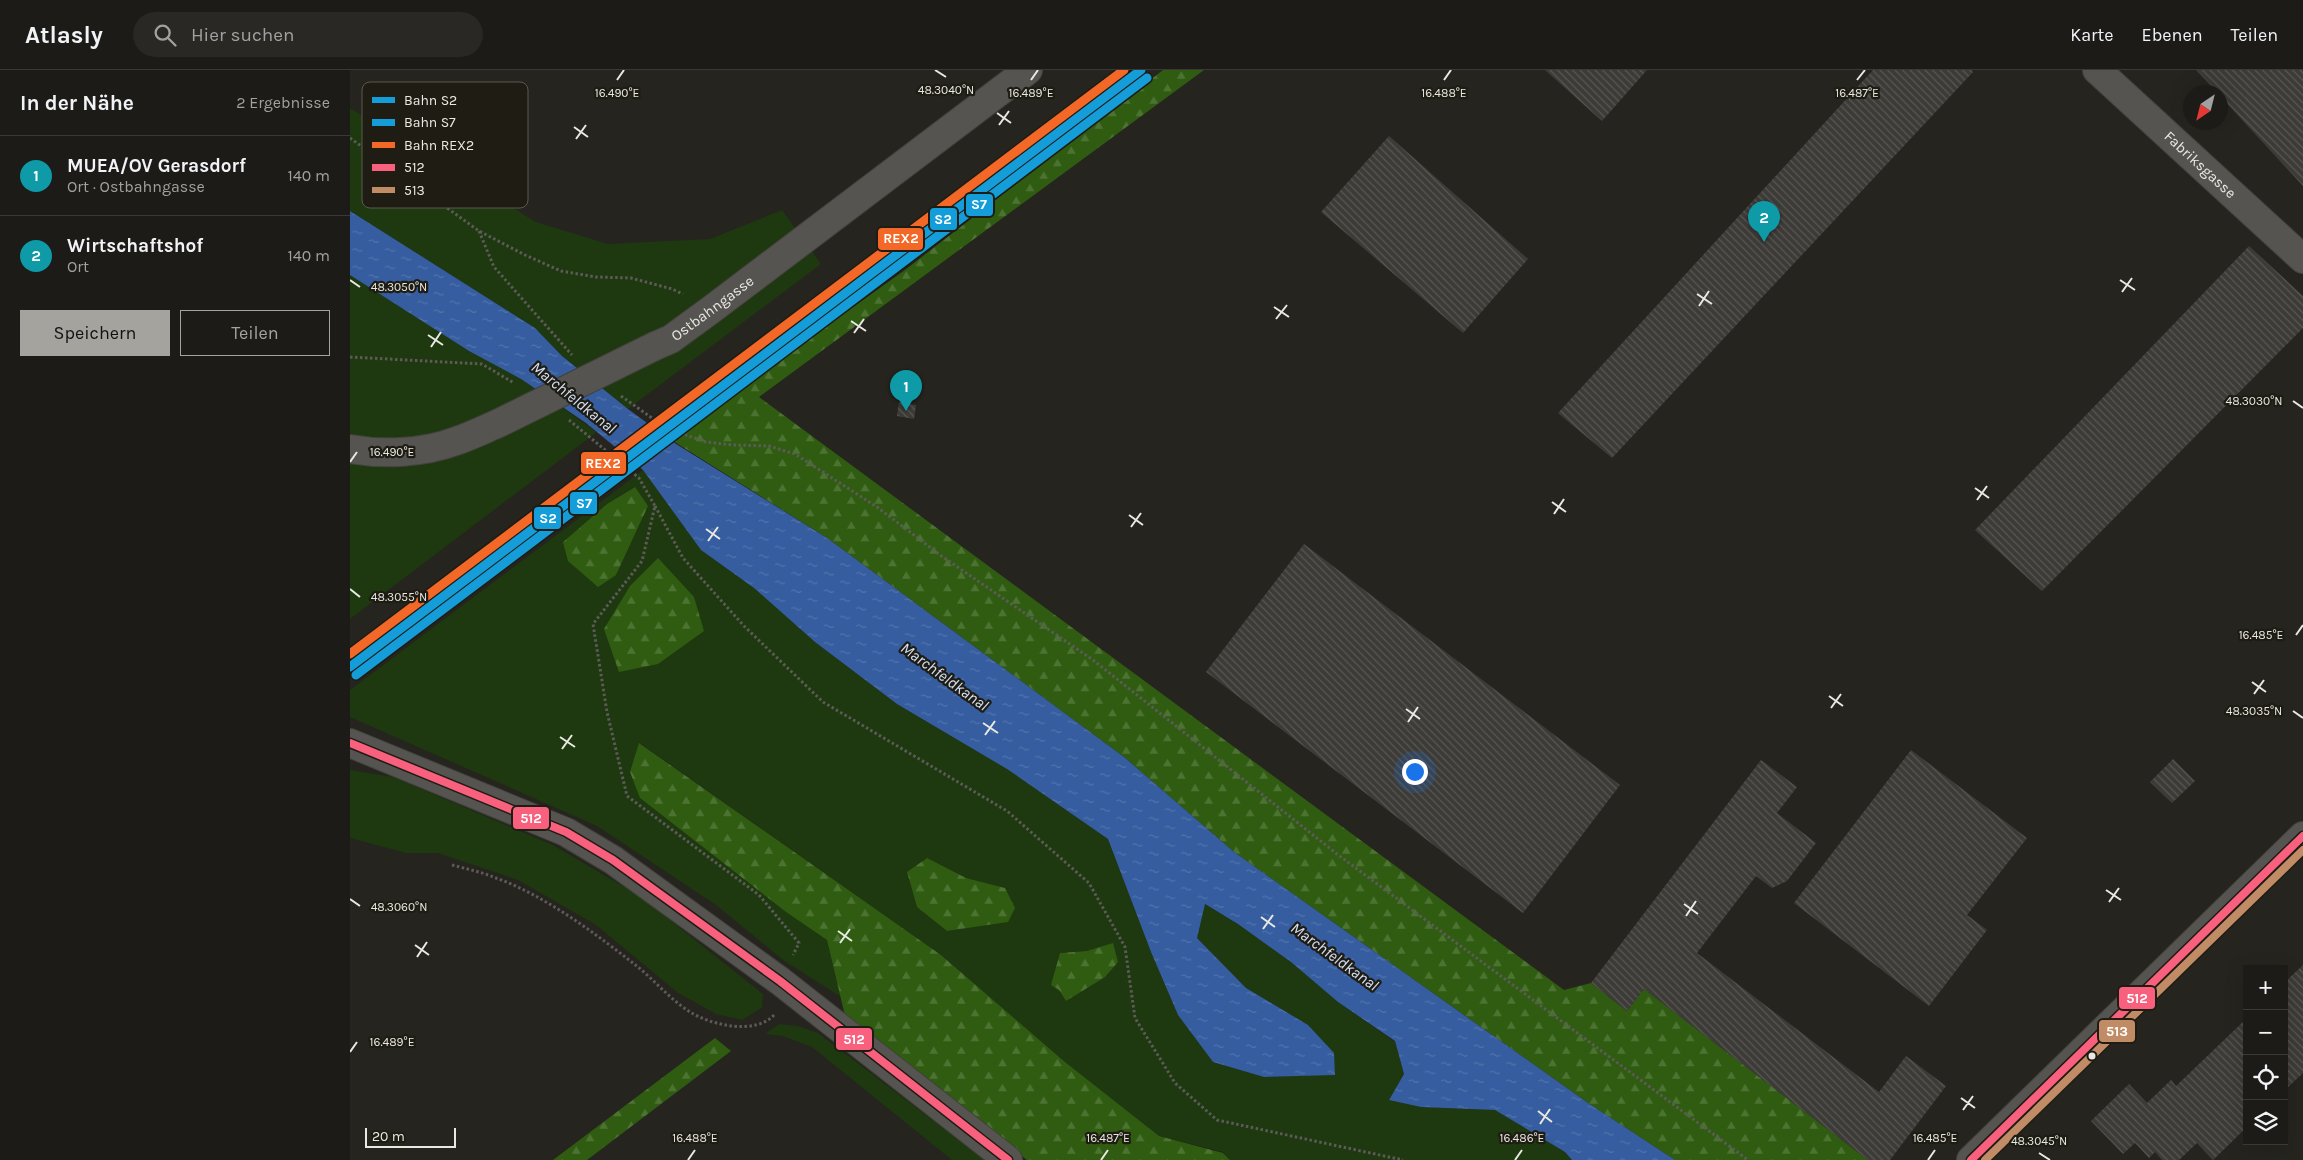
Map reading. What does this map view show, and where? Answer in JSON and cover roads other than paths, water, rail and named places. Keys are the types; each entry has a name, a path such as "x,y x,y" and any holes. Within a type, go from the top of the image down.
{"street":[{"name":"Ostbahngasse","path":"350,449 411,452 455,442 499,423 671,339 1028,70"},
{"name":"Fabriksgasse","path":"2097,70 2303,259"},
{"path":"350,743 566,832 613,860 786,987 1008,1160"},
{"path":"1971,1160 2303,836"}],"water":[{"name":"Marchfeldkanal","path":"350,211 535,328 562,356 628,409 676,444 827,538 1124,757 1234,852 1588,1103 1675,1160 1572,1160 1565,1152 1495,1110 1421,1107 1389,1100 1404,1074 1395,1041 1338,1002 1291,962 1238,924 1205,904 1197,938 1246,988 1308,1025 1334,1053 1335,1075 1264,1077 1213,1062 1178,1015 1151,952 1108,839 1007,769 897,704 815,642 754,588 701,550 643,470 586,423 521,379 469,351 350,275"}],"rail line":[{"name":"REX2","path":"350,654 1124,70"},
{"name":"S2","path":"350,667 1141,70"},
{"name":"S7","path":"356,675 1147,78"}],"place":[{"name":"Wirtschaftshof","path":"1764,242"},
{"name":"MUEA/OV Gerasdorf","path":"906,411"}]}
